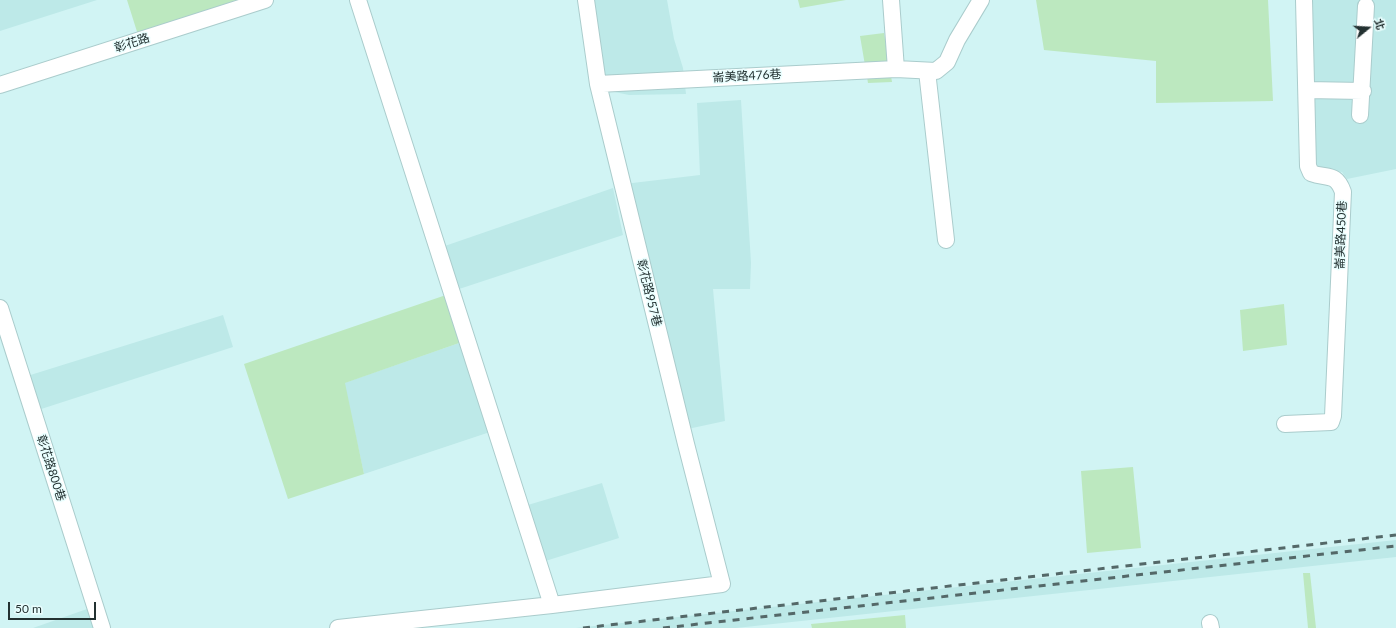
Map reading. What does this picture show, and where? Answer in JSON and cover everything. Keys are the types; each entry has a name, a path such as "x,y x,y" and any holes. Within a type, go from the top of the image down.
{"street":[{"name":"彰花路","path":"0,85 265,0"},
{"path":"338,628 552,605 358,0"},
{"name":"彰花路957巷","path":"552,605 722,584 686,444 598,84 586,0"},
{"path":"891,0 896,69"},
{"name":"崙美路476巷","path":"598,84 896,69 927,71 936,70 947,62 957,40 981,0"},
{"name":"崙美路450巷","path":"1285,424 1331,422 1333,416 1343,192 1335,178 1311,173 1308,166 1304,0"},
{"path":"1360,115 1363,91 1366,6"},
{"path":"927,71 946,240"},
{"path":"1307,90 1363,91"},
{"name":"彰花路800巷","path":"0,308 102,628"}],"shaded area":[{"path":"0,0 97,0 0,31"},
{"path":"591,0 667,0 674,39 683,68 686,94 629,95 605,90"},
{"path":"1312,0 1396,0 1396,169 1347,179 1342,172 1320,169 1315,164"},
{"path":"741,100 751,263 750,289 713,289 725,421 683,430 624,184 700,175 697,103"},
{"path":"613,188 623,235 453,291 439,248"},
{"path":"223,315 233,347 35,411 24,377"},
{"path":"462,342 490,432 364,474 344,383"},
{"path":"602,483 619,538 539,563 521,507"},
{"path":"1396,540 1396,557 736,628 576,628"},
{"path":"87,609 93,628 33,628"}],"green space":[{"path":"127,0 256,0 139,38"},
{"path":"798,0 846,0 800,8"},
{"path":"1036,0 1268,0 1273,101 1156,103 1156,61 1044,50"},
{"path":"884,33 892,82 868,83 860,36"},
{"path":"446,295 462,342 345,383 364,474 288,499 244,364"},
{"path":"1284,304 1287,345 1243,351 1240,310"},
{"path":"1133,467 1141,548 1087,553 1081,471"},
{"path":"1303,573 1310,573 1316,628 1308,628"},
{"path":"905,615 906,628 812,628 811,624"}],"railway":[{"path":"583,628 1396,535"},
{"path":"663,628 1396,546"}]}
